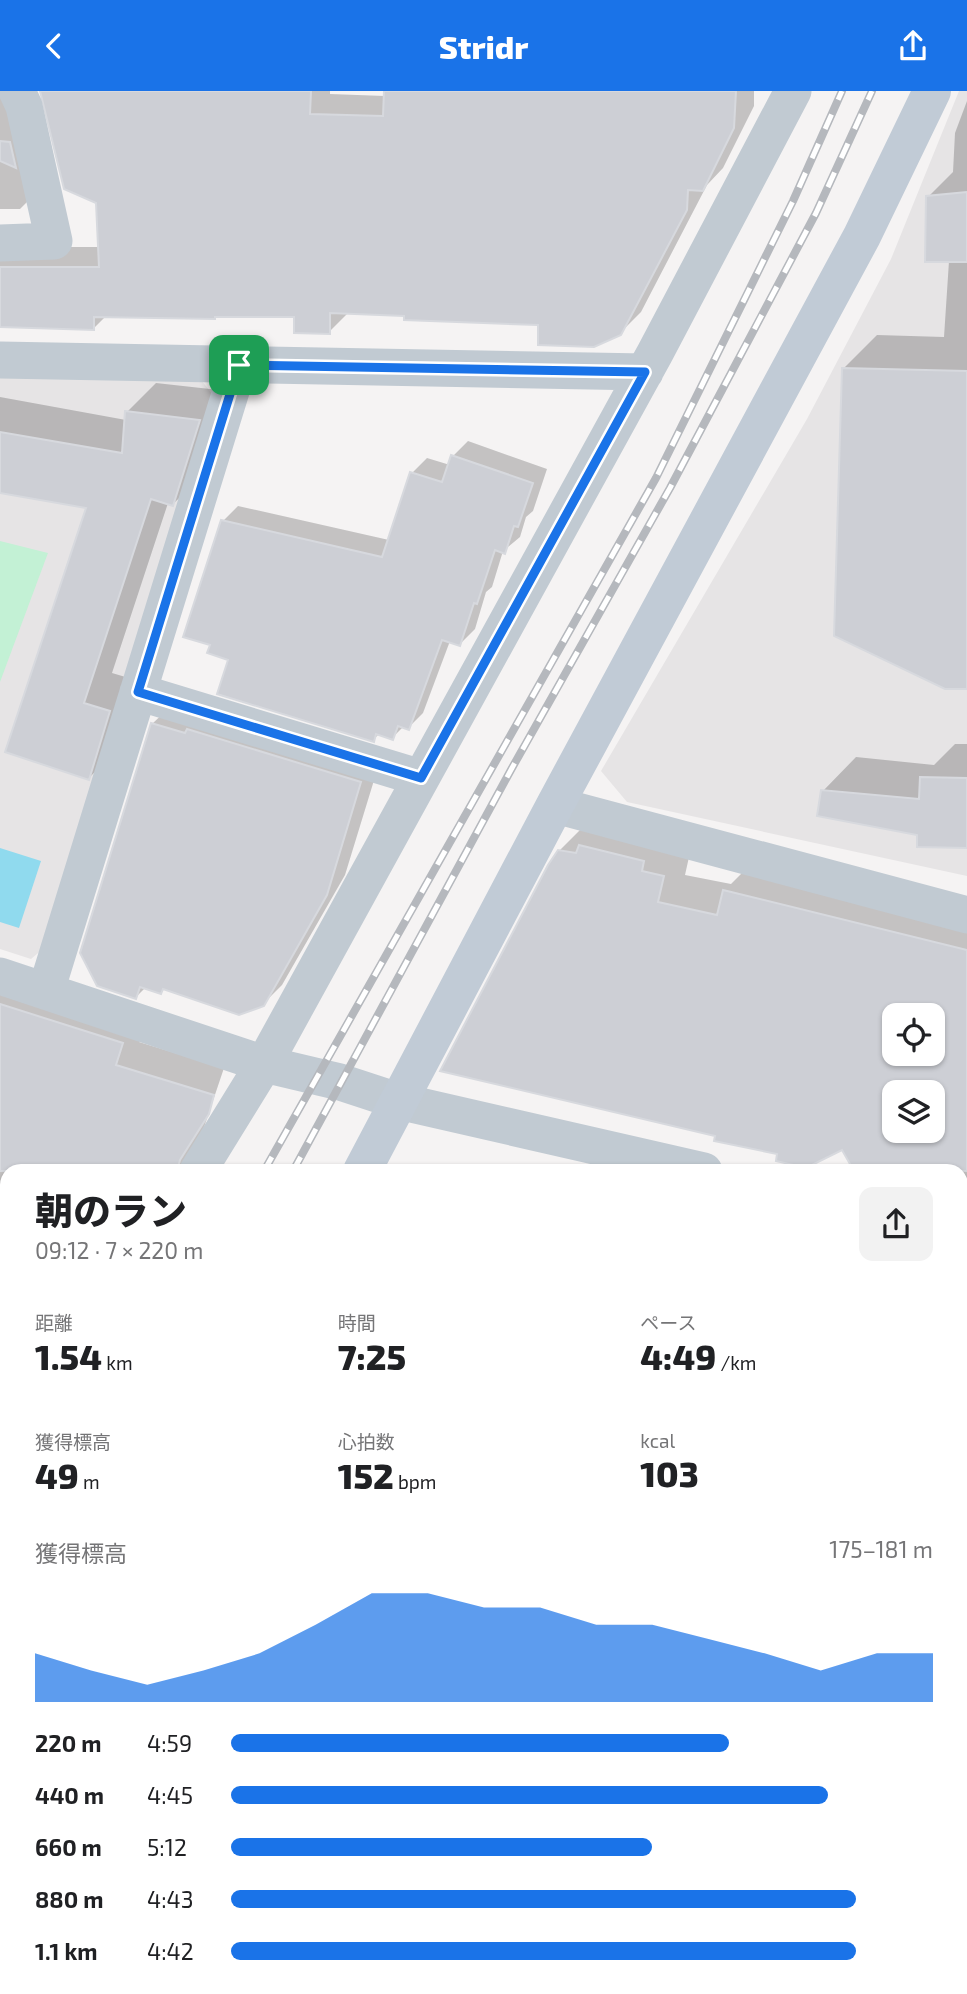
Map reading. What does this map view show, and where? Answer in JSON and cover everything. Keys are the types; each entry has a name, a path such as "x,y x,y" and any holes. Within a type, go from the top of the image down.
{"street":[{"path":"0,243 54,241 24,106 18,91"},
{"path":"202,1164 264,1064 645,372 793,91"},
{"path":"366,1164 555,805 862,236 932,91"},
{"path":"0,360 645,372"},
{"path":"46,991 239,365"},
{"path":"138,692 421,778"},
{"path":"555,805 967,915"},
{"path":"0,976 264,1064 340,1082 398,1101 673,1164"}],"shaded area":[{"path":"959,91 967,91 967,876 627,802 601,771 807,419 891,259"},
{"path":"0,377 202,381 216,399 44,948 31,959 0,949"}],"green space":[{"path":"0,541 48,553 0,682"}],"water":[{"path":"0,848 41,861 19,928 0,922"}],"building":[{"path":"40,91 311,91 310,114 383,116 384,91 736,91 734,128 703,191 688,190 687,210 621,335 594,347 538,345 538,325 404,320 404,316 330,313 330,334 294,333 294,317 94,317 94,330 0,327 0,267 99,267 96,203 64,189"},
{"path":"0,141 10,142 16,168 0,161"},
{"path":"967,192 967,262 925,262 926,196"},
{"path":"842,368 967,371 967,689 945,689 834,636"},
{"path":"125,411 200,420 173,506 151,499 84,703 110,711 89,780 5,752 86,508 0,493 0,432 122,453"},
{"path":"451,455 533,483 518,527 514,526 505,554 495,550 460,646 442,640 409,730 398,726 393,740 376,734 374,742 217,694 228,660 207,653 210,645 183,637 221,520 382,557 410,472 442,482"},
{"path":"151,723 185,733 187,729 361,782 327,895 264,1006 239,1015 163,989 161,994 140,987 136,999 97,986 80,953"},
{"path":"920,777 967,778 967,848 917,847 917,835 817,816 821,790 919,799"},
{"path":"579,845 644,861 642,871 664,876 658,902 717,915 723,890 967,950 967,1164 850,1164 842,1150 814,1164 789,1164 776,1161 777,1154 714,1141 715,1136 440,1071 558,850 576,853"},
{"path":"0,1004 123,1043 116,1065 214,1095 209,1114 179,1164 0,1164"}],"railway":[{"path":"268,1164 656,478 793,201 842,91"},
{"path":"297,1164 512,768 670,488 816,213 872,91"}],"route":[{"path":"239,365 645,372 421,778 138,692 239,365"}]}
